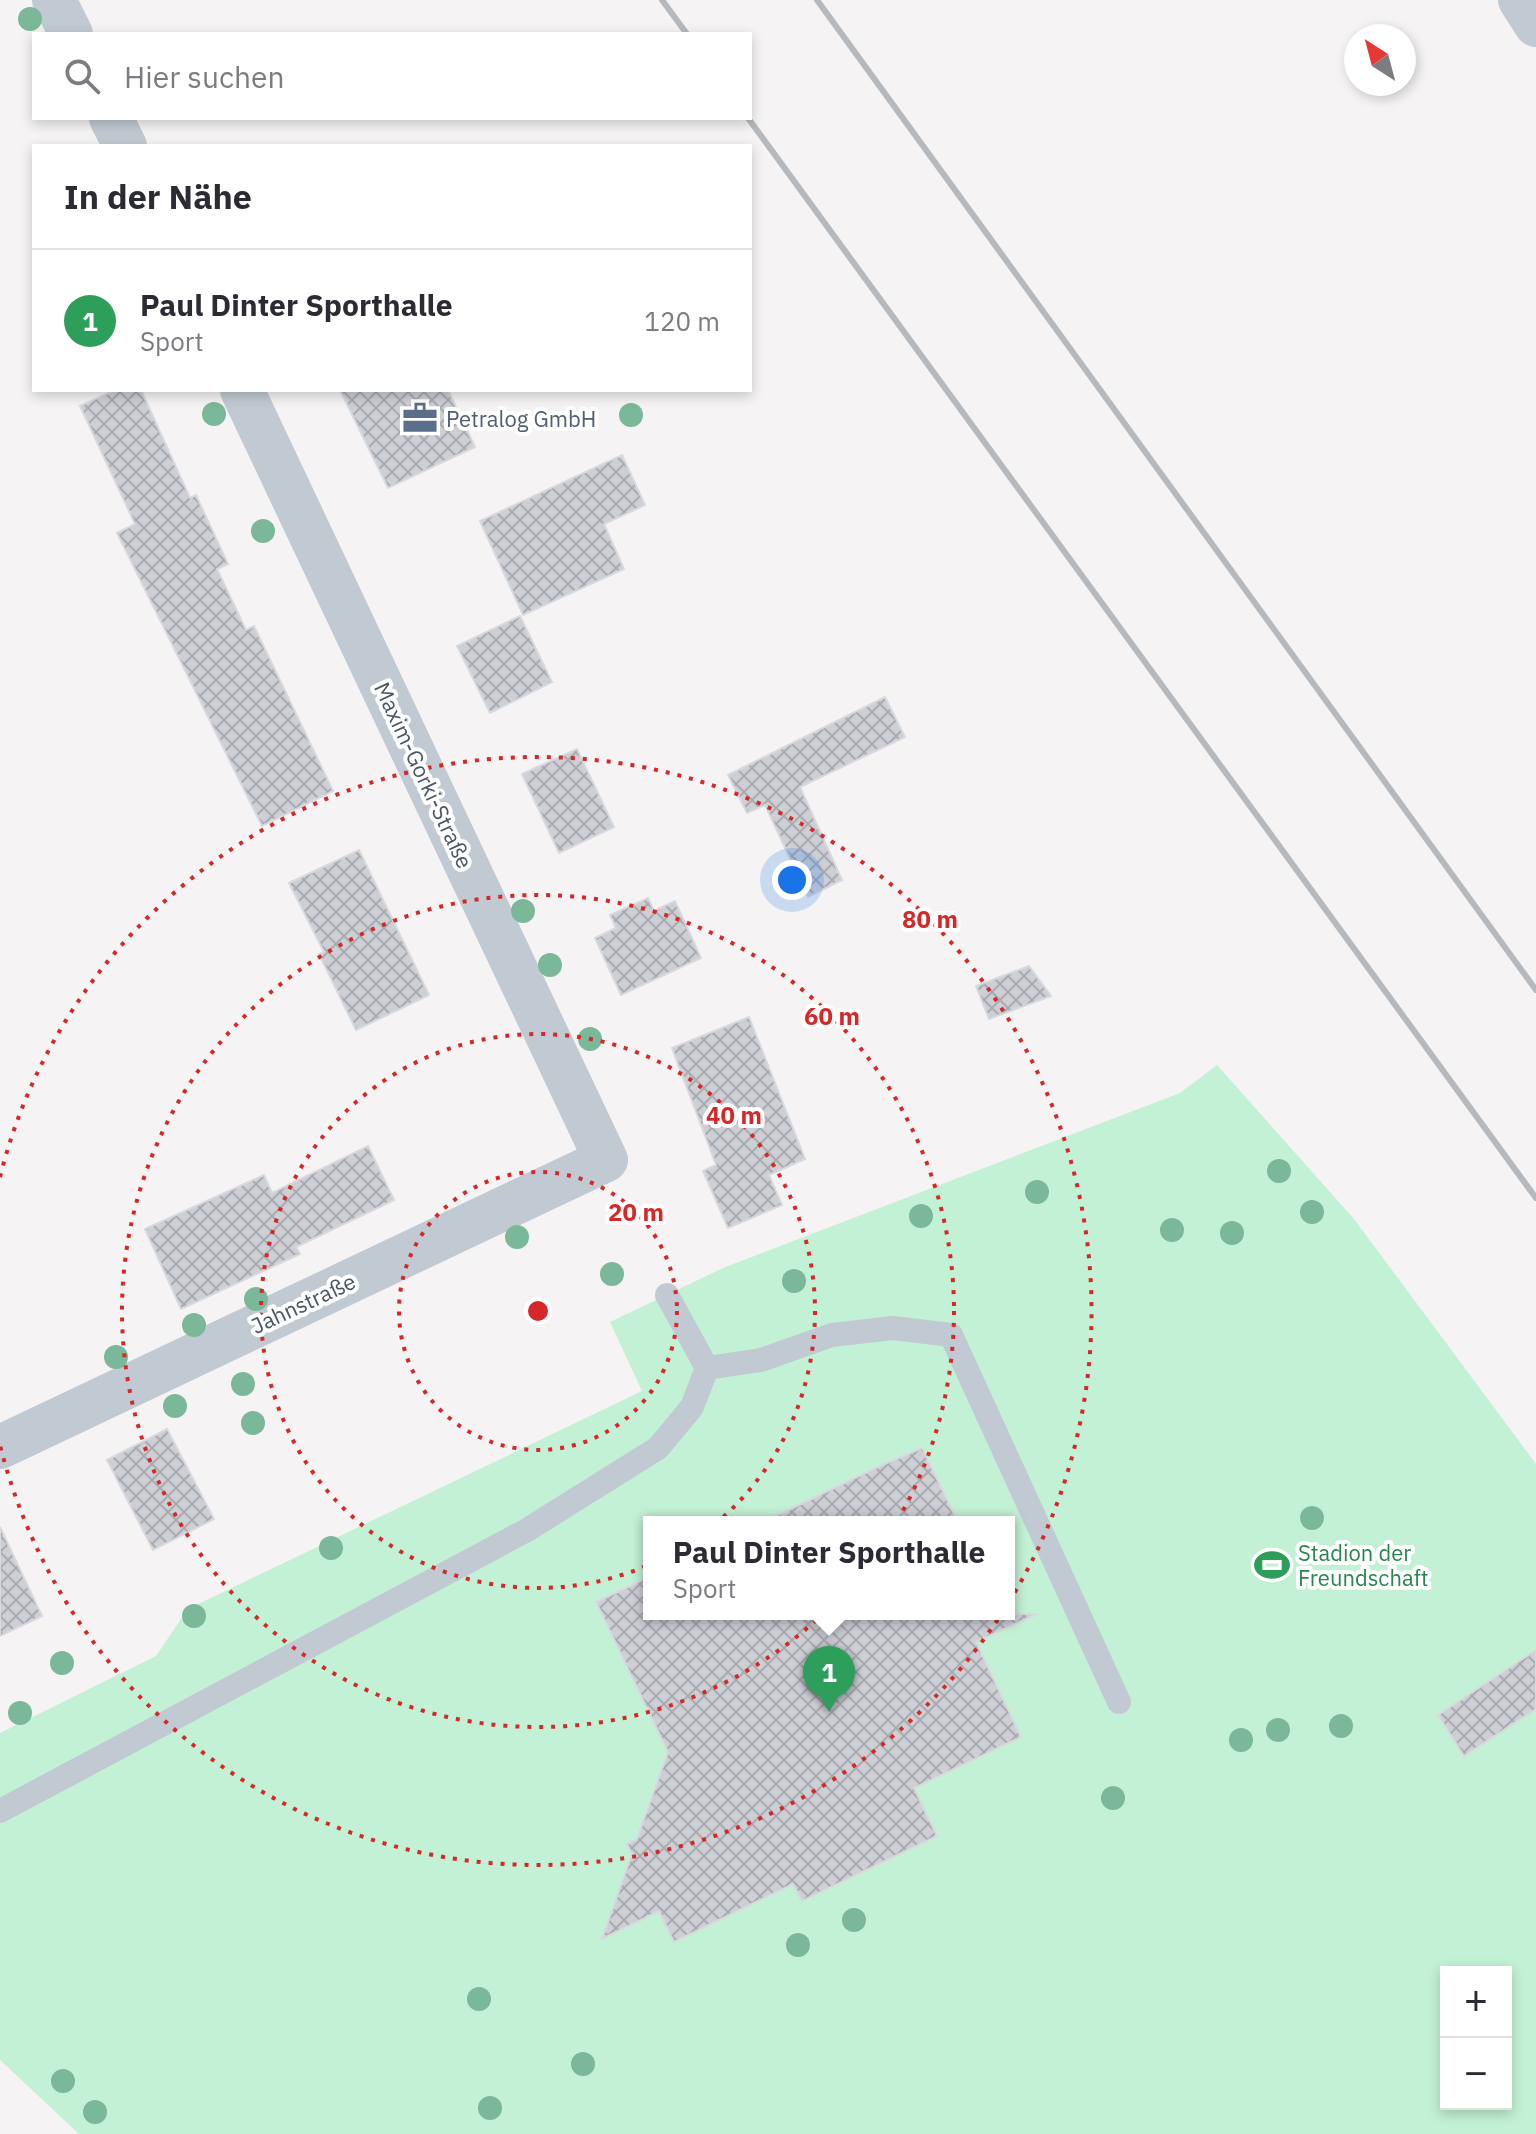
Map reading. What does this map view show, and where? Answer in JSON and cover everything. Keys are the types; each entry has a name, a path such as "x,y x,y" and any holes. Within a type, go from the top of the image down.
{"street":[{"path":"54,0 70,32"},
{"path":"1520,0 1536,25"},
{"path":"112,120 124,144"},
{"name":"Maxim-Gorki-Straße","path":"243,392 606,1160"},
{"name":"Jahnstraße","path":"0,1447 606,1160"}],"lane":[{"path":"0,1811 527,1530 658,1448 692,1407 707,1368 667,1295"},
{"path":"707,1368 761,1360 832,1335 893,1328 951,1335 1119,1702"}],"green space":[{"name":"Stadion der Freundschaft","path":"1217,1065 1354,1219 1536,1464 1536,2134 79,2134 0,2060 0,1733 156,1656 188,1609 642,1391 610,1322 723,1268 1180,1093"}],"building":[{"path":"111,392 142,392 190,498 196,495 228,564 217,569 246,630 254,626 333,791 262,826 117,533 135,524 80,406"},
{"path":"341,392 449,392 475,447 388,488"},
{"path":"622,455 645,505 604,524 624,569 523,615 480,521"},
{"path":"520,616 552,682 490,713 457,646"},
{"path":"885,697 905,737 800,787 842,880 808,897 765,805 747,813 728,775"},
{"path":"577,749 614,827 559,853 522,774"},
{"path":"359,850 429,995 356,1030 319,954 324,952 289,883"},
{"path":"648,898 654,911 675,901 701,958 621,995 595,938 616,928 610,915"},
{"path":"1029,966 1051,996 989,1019 976,986"},
{"path":"749,1017 805,1159 769,1175 782,1205 728,1228 703,1171 716,1165 672,1048"},
{"path":"368,1146 394,1200 296,1247 300,1254 181,1309 145,1229 264,1175 272,1193"},
{"path":"167,1429 214,1519 153,1550 107,1460"},
{"path":"922,1448 955,1516 776,1516"},
{"path":"0,1527 42,1616 0,1636"},
{"path":"643,1580 643,1620 1015,1620 1015,1614 1037,1614 976,1642 1021,1737 914,1788 937,1836 802,1901 793,1884 674,1942 659,1911 602,1939 632,1854 627,1844 637,1839 668,1752 596,1602"},
{"path":"1536,1650 1536,1709 1464,1756 1438,1715"}],"railway":[{"path":"662,0 686,32"},
{"path":"817,0 1536,990"},
{"path":"749,120 1536,1198"}],"place":[{"name":"Petralog GmbH","path":"420,418"},
{"name":"Stadion der Freundschaft","path":"1272,1565"},
{"name":"Paul Dinter Sporthalle","path":"829,1712"}]}
